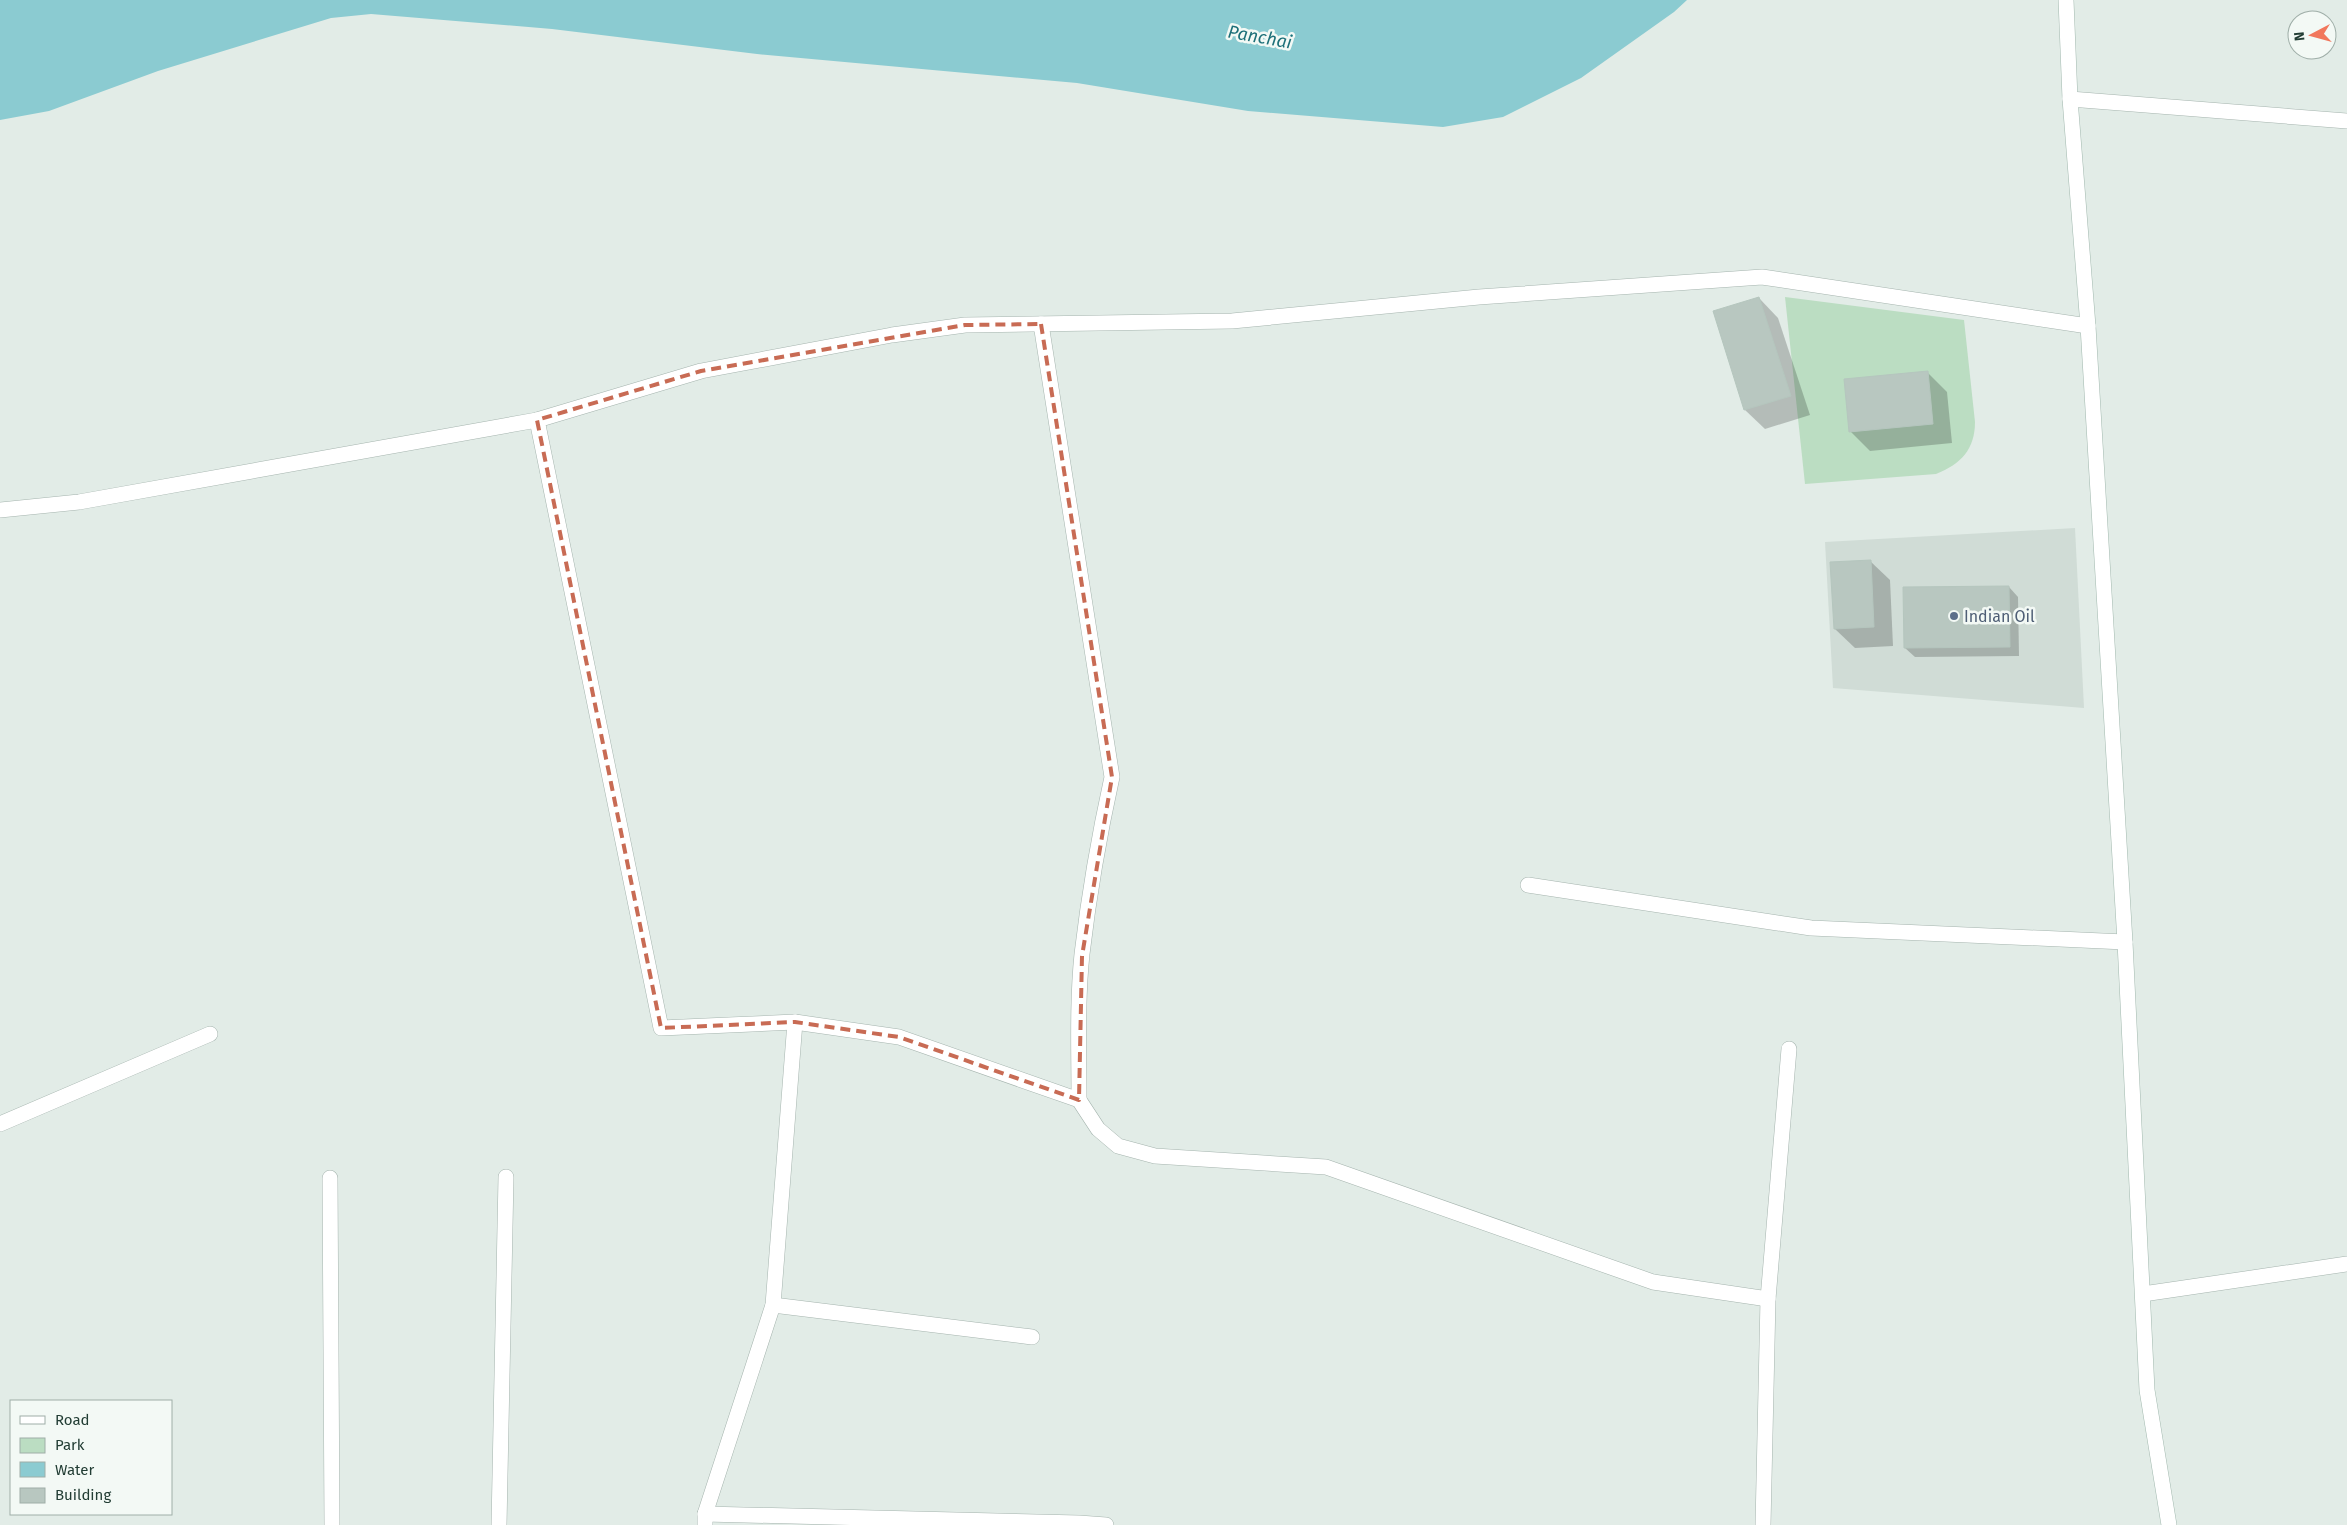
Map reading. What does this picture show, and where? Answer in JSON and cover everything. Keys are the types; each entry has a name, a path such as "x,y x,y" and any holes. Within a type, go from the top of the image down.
{"street":[{"path":"2066,0 2070,99 2088,326 2125,942 2147,1390 2169,1525"},
{"path":"2070,99 2347,121"},
{"path":"0,510 79,502 537,420 701,371 892,335 965,325 1232,321 1479,297 1762,277 2088,326"},
{"path":"1041,324 1112,777 1096,853 1082,956 1078,1028 1079,1100 1098,1129 1118,1146 1155,1156 1326,1167 1653,1282 1768,1299"},
{"path":"537,420 661,1028 795,1022 899,1036 1079,1100"},
{"path":"1528,885 1811,928 2125,942"},
{"path":"795,1022 773,1305 705,1520 1079,1523 1106,1525"},
{"path":"0,1124 210,1034"},
{"path":"1763,1525 1768,1299 1789,1048"},
{"path":"499,1525 506,1177"},
{"path":"330,1178 332,1525"},
{"path":"2142,1294 2347,1264"},
{"path":"773,1305 1032,1337"}],"highlighted area":[{"path":"1041,324 1112,777 1082,956 1079,1100 899,1037 795,1022 661,1028 537,420 701,371 965,325"}],"shaded area":[{"name":"Indian Oil","path":"2075,528 2084,708 1833,688 1825,542"}],"green space":[{"path":"1785,297 1964,320 1975,422 1972,440 1965,454 1953,465 1936,474 1805,484"}],"water":[{"name":"Panchai","path":"0,0 1687,0 1674,12 1581,78 1503,117 1443,127 1248,111 1077,83 757,54 552,29 371,14 331,18 158,71 49,111 0,120"}],"building":[{"path":"1759,297 1791,396 1744,410 1713,311"},
{"path":"1928,371 1933,424 1849,432 1844,379"},
{"path":"1871,560 1874,627 1834,629 1830,562"},
{"path":"2009,586 2010,647 1904,648 1903,587"}],"place":[{"name":"Indian Oil","path":"1954,616"}]}
